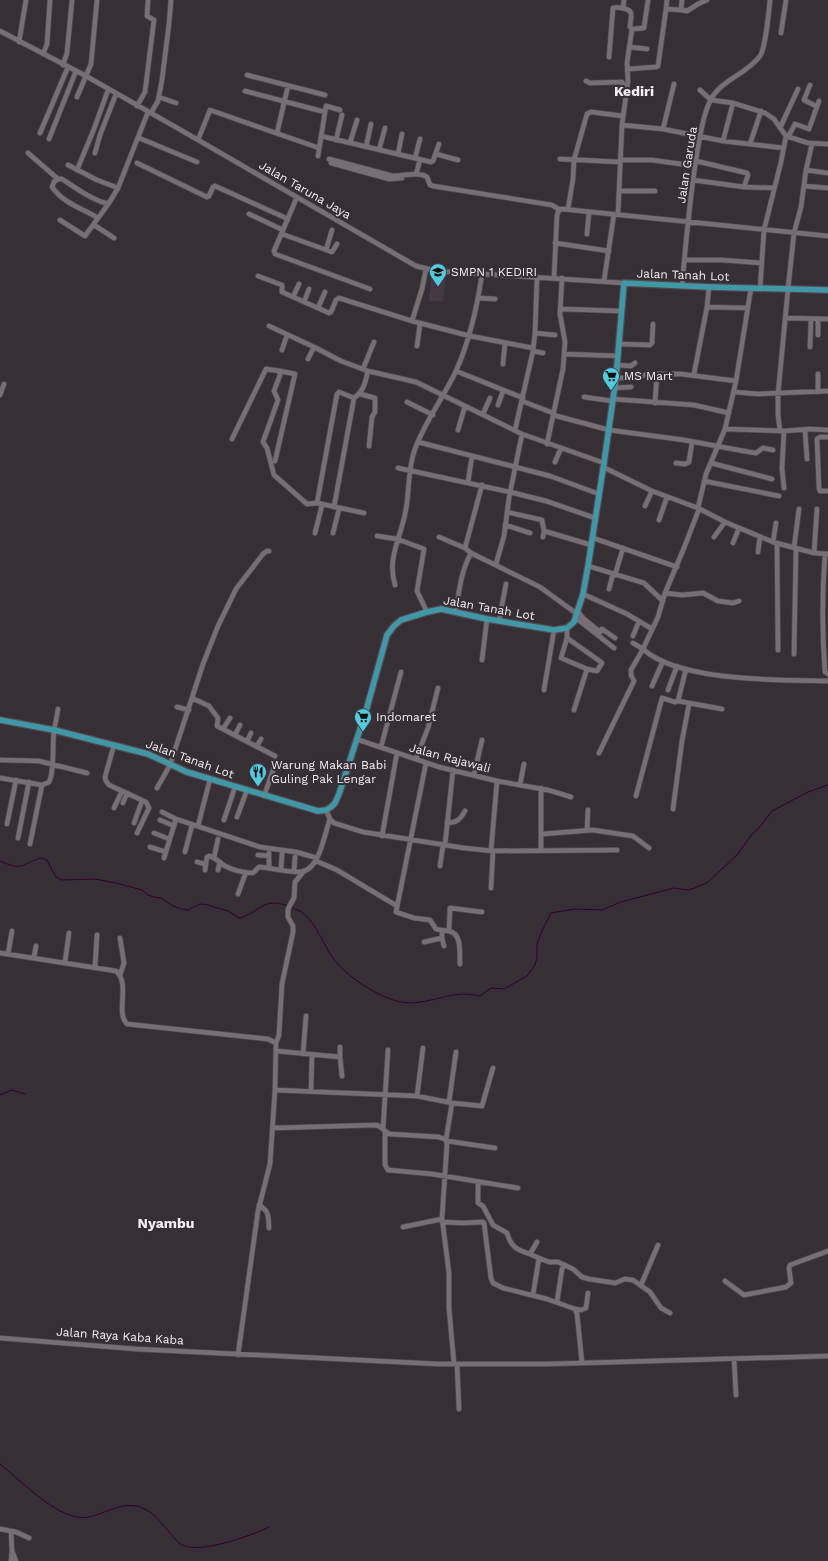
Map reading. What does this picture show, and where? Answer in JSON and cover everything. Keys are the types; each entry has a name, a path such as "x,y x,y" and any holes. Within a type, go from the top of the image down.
{"main road":[{"name":"Jalan Tanah Lot","path":"0,720 54,730 155,757 170,765 264,796 318,811 326,810 333,806 336,801 389,632 401,620 441,609 487,619 554,630 567,628 572,624 577,615 583,594 593,538 616,378 624,283 760,289 828,290"}],"street":[{"path":"21,36 26,0"},
{"path":"43,54 46,45 50,0"},
{"path":"63,65 67,54 72,0"},
{"path":"77,98 91,65 97,0"},
{"path":"137,106 145,92 154,20 147,16 148,0"},
{"path":"60,220 85,236 118,188 150,113 158,100 166,50 171,0"},
{"path":"623,8 624,0"},
{"path":"632,29 644,28 648,0"},
{"path":"628,69 658,66 667,0"},
{"path":"682,0 682,10"},
{"path":"666,9 689,11 698,4 707,0"},
{"name":"Jalan Garuda","path":"682,286 693,180 700,137 706,113 711,100 725,83 750,67 760,55 770,0"},
{"path":"782,32 786,0"},
{"path":"604,281 619,191 622,125 632,29 630,27 631,13 623,8 614,7 612,9 609,57"},
{"name":"Jalan Taruna Jaya","path":"0,31 21,36 43,54 86,76 412,264 426,269 624,283"},
{"path":"630,47 647,49"},
{"path":"40,133 68,67"},
{"path":"49,138 76,71"},
{"path":"247,75 325,95"},
{"path":"586,81 590,83 626,86"},
{"path":"663,129 674,84"},
{"path":"810,85 804,100 816,106"},
{"path":"277,133 288,86"},
{"path":"780,128 798,89"},
{"path":"77,170 108,90"},
{"path":"700,90 711,100 733,102 770,115 787,136 812,144 828,144"},
{"path":"245,91 321,111"},
{"path":"95,153 116,94"},
{"path":"158,100 176,102"},
{"path":"760,289 764,230 787,136 795,124 809,129 819,101"},
{"path":"723,141 733,102"},
{"path":"318,156 326,106 341,113 336,140"},
{"path":"198,140 210,110 319,148"},
{"path":"750,144 761,111"},
{"path":"568,209 573,183 574,160 587,114 591,112 623,116"},
{"path":"350,143 357,120"},
{"path":"366,147 371,124"},
{"path":"622,125 663,129 723,141 784,148"},
{"path":"379,150 385,128"},
{"path":"398,154 402,134"},
{"path":"321,136 433,162 439,144"},
{"path":"139,138 197,162"},
{"path":"416,174 420,140"},
{"path":"784,488 782,468 782,431 778,414 778,394 794,233 801,207 806,170 812,144"},
{"path":"28,153 58,179 62,179 98,200 108,203"},
{"path":"436,154 458,160"},
{"path":"560,159 620,161 652,160 696,164 747,173 744,187"},
{"path":"330,161 393,176 416,174 424,175 427,177 430,185 433,186 552,205 560,210 568,209 828,236"},
{"path":"137,163 207,197 215,186 288,219"},
{"path":"68,165 118,188"},
{"path":"806,170 828,173"},
{"path":"58,179 54,182 52,187 56,192 75,208 98,218"},
{"path":"693,180 744,187 774,188"},
{"path":"804,186 828,188"},
{"path":"619,191 655,190"},
{"path":"297,197 274,251 275,254 370,289"},
{"path":"554,278 557,214 560,210"},
{"path":"587,234 589,212"},
{"path":"249,214 282,232 326,250 333,252 337,244"},
{"path":"94,225 114,238"},
{"path":"326,250 332,230"},
{"path":"555,242 609,251"},
{"path":"684,260 722,260 761,263"},
{"path":"412,322 422,289 426,269"},
{"path":"395,585 391,569 397,539 405,514 409,471 418,442 456,371 470,336 482,274"},
{"path":"258,276 282,284 282,292 330,313 336,300 339,298 412,322 533,349 543,353"},
{"path":"515,430 533,349 537,278"},
{"path":"547,444 563,369 564,335 560,318 562,278"},
{"path":"293,297 298,284"},
{"path":"694,374 709,287"},
{"path":"599,753 634,683 631,670 658,617 665,593 677,567 698,508 704,481 725,429 734,392 751,288"},
{"path":"304,302 309,289"},
{"path":"318,308 324,292"},
{"path":"478,298 495,299"},
{"path":"706,307 748,308"},
{"path":"560,310 621,311"},
{"path":"786,318 828,319"},
{"path":"810,347 811,319"},
{"path":"818,319 818,335"},
{"path":"417,346 420,324"},
{"path":"619,344 650,345 652,343 653,324"},
{"path":"269,326 341,361 365,370 416,382 522,434 604,465 652,491 698,508 725,522 760,537 775,543 814,553 826,554 823,582 825,672 828,674"},
{"path":"535,333 554,335"},
{"path":"282,350 287,335"},
{"path":"332,533 354,398 360,394 364,388 365,370 374,342"},
{"path":"503,364 505,343"},
{"path":"308,359 314,347"},
{"path":"564,354 618,356"},
{"path":"617,365 631,366 635,363"},
{"path":"232,439 266,369 295,374 275,461"},
{"path":"280,371 274,391 278,400 263,442 267,448 276,478 305,503 310,505 319,504 364,513"},
{"path":"456,371 503,390 553,414 609,430 719,446 755,453 762,448 773,450"},
{"path":"616,378 636,378 648,374 694,374 709,378 736,381"},
{"path":"655,403 657,374"},
{"path":"818,374 818,392"},
{"path":"0,395 4,384"},
{"path":"614,388 631,387"},
{"path":"498,405 503,390"},
{"path":"734,392 778,394 828,391"},
{"path":"315,533 337,394 339,392 354,398"},
{"path":"360,394 375,398 376,412 372,417 369,446"},
{"path":"584,397 694,405 729,413"},
{"path":"483,414 490,398"},
{"path":"407,402 433,415"},
{"path":"458,430 465,406"},
{"path":"725,429 782,431 828,430"},
{"path":"805,430 807,459"},
{"path":"496,564 522,434"},
{"path":"828,438 820,437 817,439 818,488 820,491 828,491"},
{"path":"418,442 560,479 599,494"},
{"path":"676,463 685,464 689,462 692,442"},
{"path":"555,462 561,448"},
{"path":"468,482 472,456"},
{"path":"711,463 772,479"},
{"path":"398,468 482,484 595,518"},
{"path":"704,481 779,496"},
{"path":"465,548 482,484"},
{"path":"645,506 652,491"},
{"path":"659,520 667,497"},
{"path":"794,654 795,548 799,509"},
{"path":"814,553 817,509"},
{"path":"507,512 542,520 543,534 591,545"},
{"path":"714,537 725,522"},
{"path":"776,523 775,543 778,650"},
{"path":"505,525 530,533"},
{"path":"733,543 739,528"},
{"path":"377,536 397,539 424,549 417,590 427,612"},
{"path":"440,537 465,548 471,553 540,587 577,615 614,648"},
{"path":"758,552 760,537"},
{"path":"593,538 677,567"},
{"path":"609,589 623,548"},
{"path":"157,788 170,765 212,641 236,589 263,554 267,550 269,551"},
{"path":"456,612 462,572 471,553"},
{"path":"588,566 644,583 663,600"},
{"path":"499,621 506,584"},
{"path":"665,593 682,595 703,593 718,601 739,601"},
{"path":"583,594 640,621 652,629"},
{"path":"577,615 600,632 602,629 615,638"},
{"path":"482,660 487,619"},
{"path":"633,636 640,621"},
{"path":"567,628 567,638 560,658 597,672 602,662 567,638"},
{"path":"544,690 554,630"},
{"path":"633,643 650,655 663,661 700,672 741,678 828,681"},
{"path":"652,686 663,661"},
{"path":"668,690 678,666"},
{"path":"574,710 587,669"},
{"path":"678,702 686,669"},
{"path":"381,747 401,672"},
{"path":"416,759 428,728 438,688"},
{"path":"192,698 210,706 218,719 216,725 275,756"},
{"path":"636,796 661,700 664,698 675,702 722,709"},
{"path":"673,809 689,704"},
{"path":"177,707 188,710"},
{"path":"30,844 42,785 49,780 52,771 54,730 58,709"},
{"path":"224,729 230,718"},
{"path":"234,735 240,725"},
{"path":"247,741 251,733"},
{"path":"257,746 261,739"},
{"name":"Jalan Rajawali","path":"356,739 426,763 498,781 541,788 571,797"},
{"path":"474,775 482,740"},
{"path":"114,746 106,780 109,785 146,802 150,808 137,833"},
{"path":"382,836 397,753"},
{"path":"0,760 39,761 87,773"},
{"path":"264,796 276,762"},
{"path":"426,763 396,912 414,918 430,920 434,928 456,934 458,939 460,964"},
{"path":"520,785 524,764"},
{"path":"440,866 453,770"},
{"path":"0,778 42,785"},
{"path":"198,826 210,779"},
{"path":"7,824 16,780"},
{"path":"491,888 492,851 498,781"},
{"path":"18,838 29,782"},
{"path":"224,820 235,787"},
{"path":"541,788 541,850"},
{"path":"238,817 247,790"},
{"path":"123,803 124,792"},
{"path":"114,808 124,792"},
{"path":"134,823 142,801"},
{"path":"326,810 330,819 334,823 349,828 382,836 444,845 492,851 617,850"},
{"path":"587,830 588,810"},
{"path":"447,822 457,821 466,811"},
{"path":"162,812 192,825 265,849 296,852 317,859 397,906"},
{"path":"164,858 176,819"},
{"path":"238,1355 259,1205 270,1159 275,1090 276,1043 279,1035 282,984 293,932 288,917 288,909 294,896 296,879 304,871 310,868 317,859 330,819"},
{"path":"160,820 174,826"},
{"path":"185,852 192,825"},
{"path":"542,834 587,830 619,833 633,836 649,848"},
{"path":"154,833 169,839"},
{"path":"214,858 218,839"},
{"path":"150,847 166,852"},
{"path":"281,870 282,854"},
{"path":"258,855 269,855 269,868"},
{"path":"205,870 205,864 208,856 230,868 246,872 253,873 259,867 304,871"},
{"path":"294,871 296,857"},
{"path":"197,862 205,864"},
{"path":"218,870 220,862"},
{"path":"238,894 246,872"},
{"path":"449,931 450,908 482,912"},
{"path":"8,954 12,931"},
{"path":"442,931 444,946"},
{"path":"65,962 69,933"},
{"path":"95,967 97,935"},
{"path":"120,938 124,963 120,975"},
{"path":"424,942 442,938"},
{"path":"34,957 36,946"},
{"path":"0,953 114,970 120,975 122,981 123,1017 127,1024 268,1039 276,1043"},
{"path":"303,1054 306,1016"},
{"path":"340,1047 342,1076"},
{"path":"417,1096 422,1048"},
{"path":"388,1050 386,1065 384,1130 385,1165 387,1170 444,1176 518,1188"},
{"path":"277,1051 340,1057"},
{"path":"456,1052 450,1103 442,1221 450,1274 449,1308 459,1409"},
{"path":"311,1091 312,1055"},
{"path":"275,1090 417,1096 450,1103 482,1106 493,1068"},
{"path":"273,1128 376,1125 390,1134 438,1137 447,1140 495,1148"},
{"path":"478,1182 478,1203 483,1206 493,1225 507,1233 514,1248 539,1258 565,1265 573,1269 582,1277 589,1279 615,1283 629,1278 650,1292 661,1308 670,1313"},
{"path":"259,1205 268,1212 269,1228"},
{"path":"403,1227 436,1219 462,1223 484,1222 487,1233 490,1274 493,1283 503,1288 558,1302 581,1310 586,1308 588,1293"},
{"path":"530,1254 537,1242"},
{"path":"641,1285 658,1245"},
{"path":"725,1281 744,1295 786,1287 791,1283 789,1266 828,1251"},
{"path":"533,1295 539,1258"},
{"path":"558,1302 562,1269 565,1265"},
{"path":"575,1309 577,1314 582,1363"},
{"name":"Jalan Raya Kaba Kaba","path":"0,1338 136,1349 238,1355 455,1364 582,1363 828,1356"},
{"path":"734,1359 736,1394"},
{"path":"0,1529 11,1531 29,1538"},
{"path":"11,1531 11,1561"},
{"path":"12,1551 16,1561"}],"shaded area":[{"name":"SMPN 1 KEDIRI","path":"432,272 446,273 443,301 429,301"}],"waterway":[{"path":"291,907 309,918 329,953 346,972 354,979 383,996 392,1000 408,1003 416,1003 462,994 480,996 491,988 504,989 527,976 535,965 537,958 537,944 551,913 575,909 602,910 621,902 674,888 688,890 708,882 737,855 752,834 758,829 772,811 808,792 828,785"},
{"path":"0,861 14,866 22,866 41,858 47,860 56,877 62,880 95,879 116,883 142,890 148,895 161,898 173,906 182,909 188,910 200,904 208,905 228,911 239,918 244,917 270,903 278,903 288,906"},
{"path":"0,1095 12,1090 25,1094"},
{"path":"0,1464 30,1490 66,1514 78,1517 89,1517 118,1507 130,1505 136,1506 143,1508 155,1516 179,1543 187,1547 197,1548 224,1543 269,1527"}],"place":[{"name":"SMPN 1 KEDIRI","path":"438,287"},
{"name":"MS Mart","path":"611,391"},
{"name":"Indomaret","path":"363,732"},
{"name":"Warung Makan Babi Guling Pak Lengar","path":"258,787"}],"district":[{"name":"Kediri","path":"634,91"},
{"name":"Nyambu","path":"166,1223"}]}
